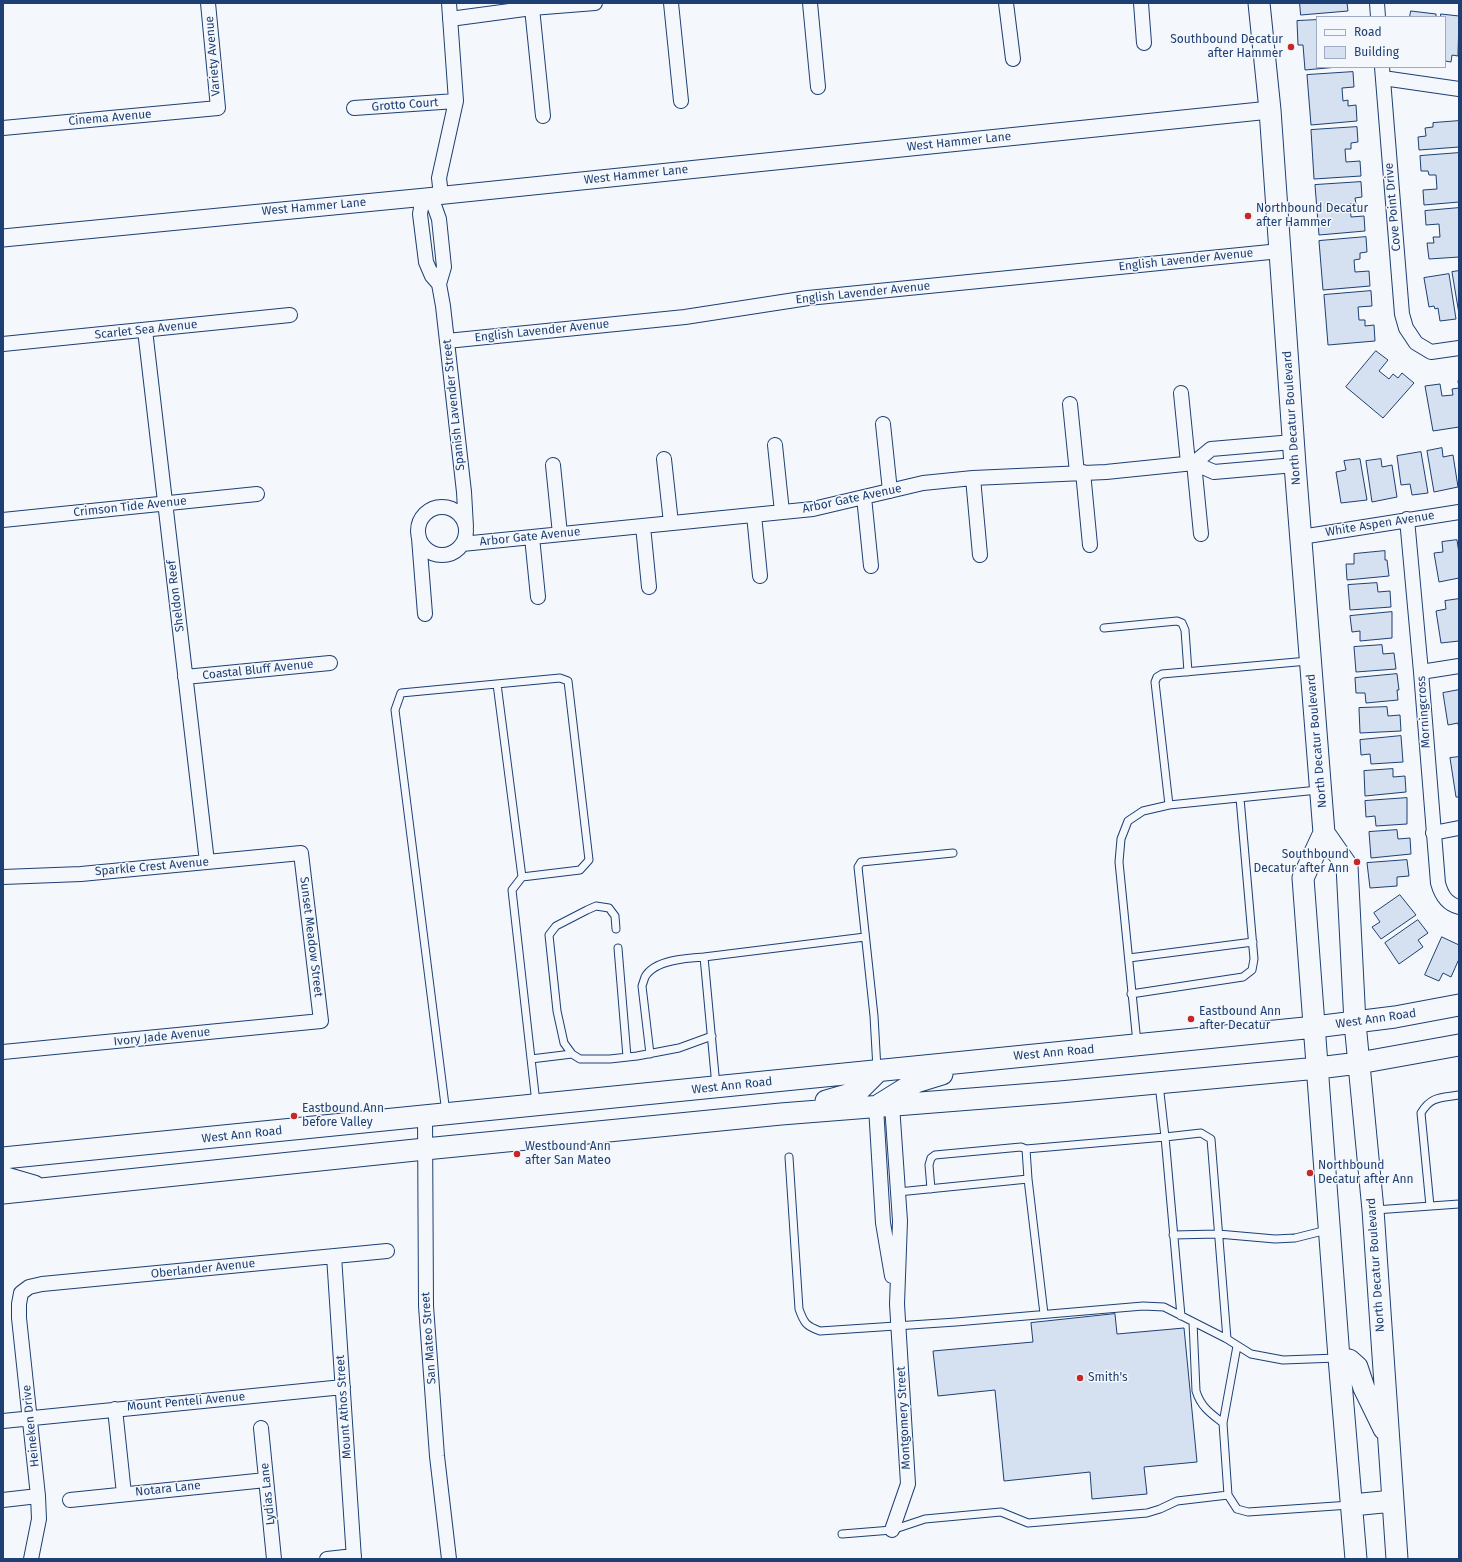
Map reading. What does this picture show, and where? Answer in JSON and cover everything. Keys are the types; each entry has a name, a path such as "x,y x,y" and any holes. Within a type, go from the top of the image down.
{"main road":[{"name":"North Decatur Boulevard","path":"1259,3 1270,110 1293,442 1324,833 1303,878 1329,1230 1356,1559"},
{"name":"North Decatur Boulevard","path":"1324,833 1347,866 1356,1023 1373,1210 1397,1559"},
{"name":"West Ann Road","path":"3,1158 1137,1046 1356,1023 1459,1006"},
{"path":"3,1193 781,1114 1159,1083 1318,1068 1359,1063 1459,1045"},
{"path":"884,1106 916,1082 997,1059"},
{"path":"781,1114 857,1092 878,1071"},
{"path":"3,1177 20,1183 48,1189"},
{"path":"1339,1358 1349,1360 1358,1367 1364,1388 1389,1440"},
{"path":"1352,1505 1393,1502"}],"street":[{"name":"Variety Avenue","path":"208,3 218,108"},
{"path":"434,196 456,102 449,3"},
{"path":"450,18 532,8 594,3"},
{"path":"671,3 681,101"},
{"path":"810,3 818,87"},
{"path":"1006,3 1012,59"},
{"path":"1141,3 1144,43"},
{"path":"1377,3 1378,16"},
{"path":"532,8 543,116"},
{"path":"1383,72 1459,90"},
{"name":"Cove Point Drive","path":"1383,72 1402,314 1406,328 1416,343 1431,352 1459,348"},
{"name":"Grotto Court","path":"354,108 456,102"},
{"name":"Cinema Avenue","path":"3,128 218,108"},
{"name":"West Hammer Lane","path":"3,238 434,196 1270,110"},
{"name":"Spanish Lavender Street","path":"434,196 434,206 439,219 444,267 439,284 447,340 464,492 466,527"},
{"name":"English Lavender Avenue","path":"447,340 685,317 808,298 1280,252"},
{"name":"Scarlet Sea Avenue","path":"3,344 290,315"},
{"name":"Sheldon Reef","path":"145,330 207,862"},
{"path":"1181,393 1201,534"},
{"path":"1070,404 1090,545"},
{"path":"883,424 890,491"},
{"path":"1191,463 1211,449 1293,442"},
{"path":"775,445 782,512"},
{"path":"664,459 671,523"},
{"path":"1191,463 1214,472 1295,465"},
{"name":"Arbor Gate Avenue","path":"462,544 813,509 923,483 973,478 1106,472 1191,463"},
{"path":"553,465 560,534"},
{"path":"973,478 980,555"},
{"name":"Crimson Tide Avenue","path":"3,520 258,494"},
{"path":"864,497 871,566"},
{"path":"418,534 426,548 432,553 441,555 449,554 462,544 466,533 466,527 458,513 452,509 443,507 435,508 425,515 419,525 418,534 425,614"},
{"name":"White Aspen Avenue","path":"1301,537 1406,519 1459,512"},
{"path":"754,515 760,576"},
{"name":"Morningcross","path":"1406,519 1421,672 1438,883 1440,891 1454,905"},
{"path":"643,526 649,586"},
{"path":"532,537 538,597"},
{"name":"Coastal Bluff Avenue","path":"185,677 330,663"},
{"path":"1421,672 1459,666"},
{"path":"1433,833 1459,828"},
{"name":"Sparkle Crest Avenue","path":"3,877 81,874 300,853"},
{"name":"Sunset Meadow Street","path":"300,853 321,1021"},
{"name":"Ivory Jade Avenue","path":"3,1052 321,1021"},
{"name":"Montgomery Street","path":"884,1106 898,1192 900,1221 897,1304 908,1484 892,1530"},
{"name":"Montgomery Street","path":"884,1106 883,1223 897,1304"},
{"name":"San Mateo Street","path":"425,1116 426,1306 437,1456 449,1559"},
{"name":"Oberlander Avenue","path":"21,1293 29,1287 42,1284 387,1251"},
{"name":"Mount Athos Street","path":"334,1256 354,1558"},
{"name":"Heineken Drive","path":"21,1293 19,1318 38,1496 39,1519 31,1559"},
{"name":"Mount Penteli Avenue","path":"3,1421 343,1387"},
{"path":"115,1409 124,1494"},
{"name":"Lydias Lane","path":"261,1428 274,1559"},
{"name":"Notara Lane","path":"70,1500 266,1480"},
{"path":"3,1500 38,1496"},
{"path":"327,1559 354,1558"}],"lane":[{"path":"1104,628 1177,621 1182,623 1185,630 1188,672"},
{"path":"1169,805 1155,682 1157,677 1162,674 1311,661"},
{"path":"446,1114 395,710 401,693 560,678 568,681 589,860 580,870 522,876"},
{"path":"497,684 522,876 512,890 537,1105"},
{"path":"1137,1046 1119,862 1121,839 1128,821 1143,811 1169,805 1321,790"},
{"path":"1131,994 1243,977 1252,970 1254,959 1253,942 1240,798"},
{"path":"878,1071 874,1016 858,867 861,862 953,853"},
{"path":"616,929 615,916 609,908 596,906 556,926 549,935 557,1011 564,1043 572,1054 580,1059 627,1057 679,1048 712,1036"},
{"path":"650,1054 642,986 645,978 654,968 675,960 865,937"},
{"path":"1129,958 1253,942"},
{"path":"618,948 627,1057"},
{"path":"704,957 716,1087"},
{"path":"531,1058 572,1054"},
{"path":"1159,1083 1181,1316"},
{"path":"1430,1206 1421,1113 1426,1104 1436,1099 1459,1095"},
{"path":"931,1188 929,1165 931,1158 935,1155 1020,1147 1026,1149 1201,1133 1211,1139 1227,1339"},
{"path":"1026,1149 1028,1179 1044,1314"},
{"path":"788,1157 799,1309 803,1321 810,1328 820,1331 1143,1306 1164,1307 1227,1339 1251,1354 1283,1360 1339,1358"},
{"path":"898,1192 1028,1179"},
{"path":"1373,1210 1459,1204"},
{"path":"1173,1235 1218,1234 1275,1239 1294,1238 1329,1230"},
{"path":"1193,1322 1196,1391 1199,1401 1206,1410 1223,1423"},
{"path":"1237,1346 1223,1423 1228,1495 1237,1509 1248,1512 1352,1505"},
{"path":"842,1534 892,1530 926,1519 1001,1512 1028,1523 1146,1513 1160,1509 1177,1501 1228,1495"}],"building":[{"path":"1300,3 1347,3 1348,11 1301,15"},
{"path":"1411,11 1436,14 1436,16 1410,16"},
{"path":"1441,14 1459,16 1458,56 1452,55 1451,62 1446,61 1446,16 1441,16"},
{"path":"1316,20 1316,68 1327,68 1305,70 1303,45 1298,45 1297,21"},
{"path":"1353,72 1354,87 1342,88 1343,101 1348,100 1348,106 1356,105 1357,121 1311,125 1307,75"},
{"path":"1459,121 1459,147 1419,150 1418,137 1426,136 1425,128 1433,127 1433,123"},
{"path":"1357,127 1358,142 1351,143 1351,149 1345,149 1346,162 1360,161 1361,176 1314,179 1311,130"},
{"path":"1459,153 1459,202 1424,205 1423,190 1437,189 1436,175 1429,175 1428,171 1421,171 1420,156"},
{"path":"1361,182 1362,197 1355,198 1356,204 1350,204 1351,217 1364,216 1365,231 1319,235 1315,185"},
{"path":"1459,208 1459,257 1429,259 1427,243 1434,243 1433,237 1440,237 1439,224 1426,225 1425,211"},
{"path":"1366,237 1367,252 1360,253 1360,259 1354,260 1355,272 1369,271 1370,286 1323,290 1319,241"},
{"path":"1459,271 1459,314 1452,272"},
{"path":"1449,274 1456,319 1440,321 1438,308 1435,309 1434,306 1429,307 1424,278"},
{"path":"1371,291 1372,306 1358,307 1359,320 1365,320 1365,326 1374,325 1375,341 1328,345 1324,295"},
{"path":"1376,351 1388,360 1379,371 1389,379 1393,374 1398,378 1402,373 1414,383 1383,418 1346,387"},
{"path":"1440,384 1442,396 1453,395 1452,389 1459,388 1459,427 1433,431 1425,386"},
{"path":"1442,448 1443,457 1453,455 1458,487 1434,492 1427,451"},
{"path":"1421,452 1428,493 1412,495 1410,484 1401,485 1397,456"},
{"path":"1360,459 1367,500 1341,503 1336,472 1346,470 1344,461"},
{"path":"1381,459 1382,467 1392,465 1397,497 1372,502 1366,461"},
{"path":"1457,540 1459,553 1459,578 1439,582 1434,553 1443,552 1442,542"},
{"path":"1385,551 1385,560 1387,560 1389,576 1347,580 1346,564 1354,564 1354,554"},
{"path":"1377,583 1378,592 1390,591 1391,607 1350,610 1348,585"},
{"path":"1459,599 1459,641 1441,643 1436,611 1446,609 1445,601"},
{"path":"1392,612 1392,638 1360,641 1360,631 1352,632 1350,616"},
{"path":"1382,645 1383,654 1394,653 1396,669 1356,672 1354,647"},
{"path":"1397,674 1399,690 1397,690 1398,700 1366,703 1365,693 1356,693 1355,678"},
{"path":"1459,690 1459,730 1458,723 1448,725 1443,693"},
{"path":"1387,707 1388,716 1400,715 1401,731 1360,733 1359,708"},
{"path":"1401,736 1403,762 1371,764 1370,754 1361,755 1360,740"},
{"path":"1459,757 1459,797 1456,797 1450,758"},
{"path":"1393,769 1393,777 1405,776 1406,792 1365,796 1364,771"},
{"path":"1407,798 1407,824 1376,826 1375,816 1366,817 1365,801"},
{"path":"1397,830 1398,839 1410,838 1411,854 1371,858 1369,832"},
{"path":"1407,860 1409,876 1397,877 1397,886 1370,888 1367,863"},
{"path":"1400,895 1416,915 1381,939 1372,927 1380,922 1374,913"},
{"path":"1418,920 1428,933 1418,940 1423,947 1399,964 1385,943"},
{"path":"1442,937 1459,945 1459,959 1451,977 1443,973 1439,981 1425,975"},
{"path":"1115,1314 1117,1334 1184,1328 1197,1462 1144,1467 1147,1494 1092,1499 1090,1472 1004,1481 995,1390 938,1396 933,1351 1033,1342 1031,1323"}],"place":[{"name":"Southbound Decatur after Hammer","path":"1291,47"},
{"name":"Northbound Decatur after Hammer","path":"1248,216"},
{"name":"Southbound Decatur after Ann","path":"1357,862"},
{"name":"Eastbound Ann after Decatur","path":"1191,1019"},
{"name":"Eastbound Ann before Valley","path":"294,1116"},
{"name":"Westbound Ann after San Mateo","path":"517,1154"},
{"name":"Northbound Decatur after Ann","path":"1310,1173"},
{"name":"Smith's","path":"1080,1378"}]}
